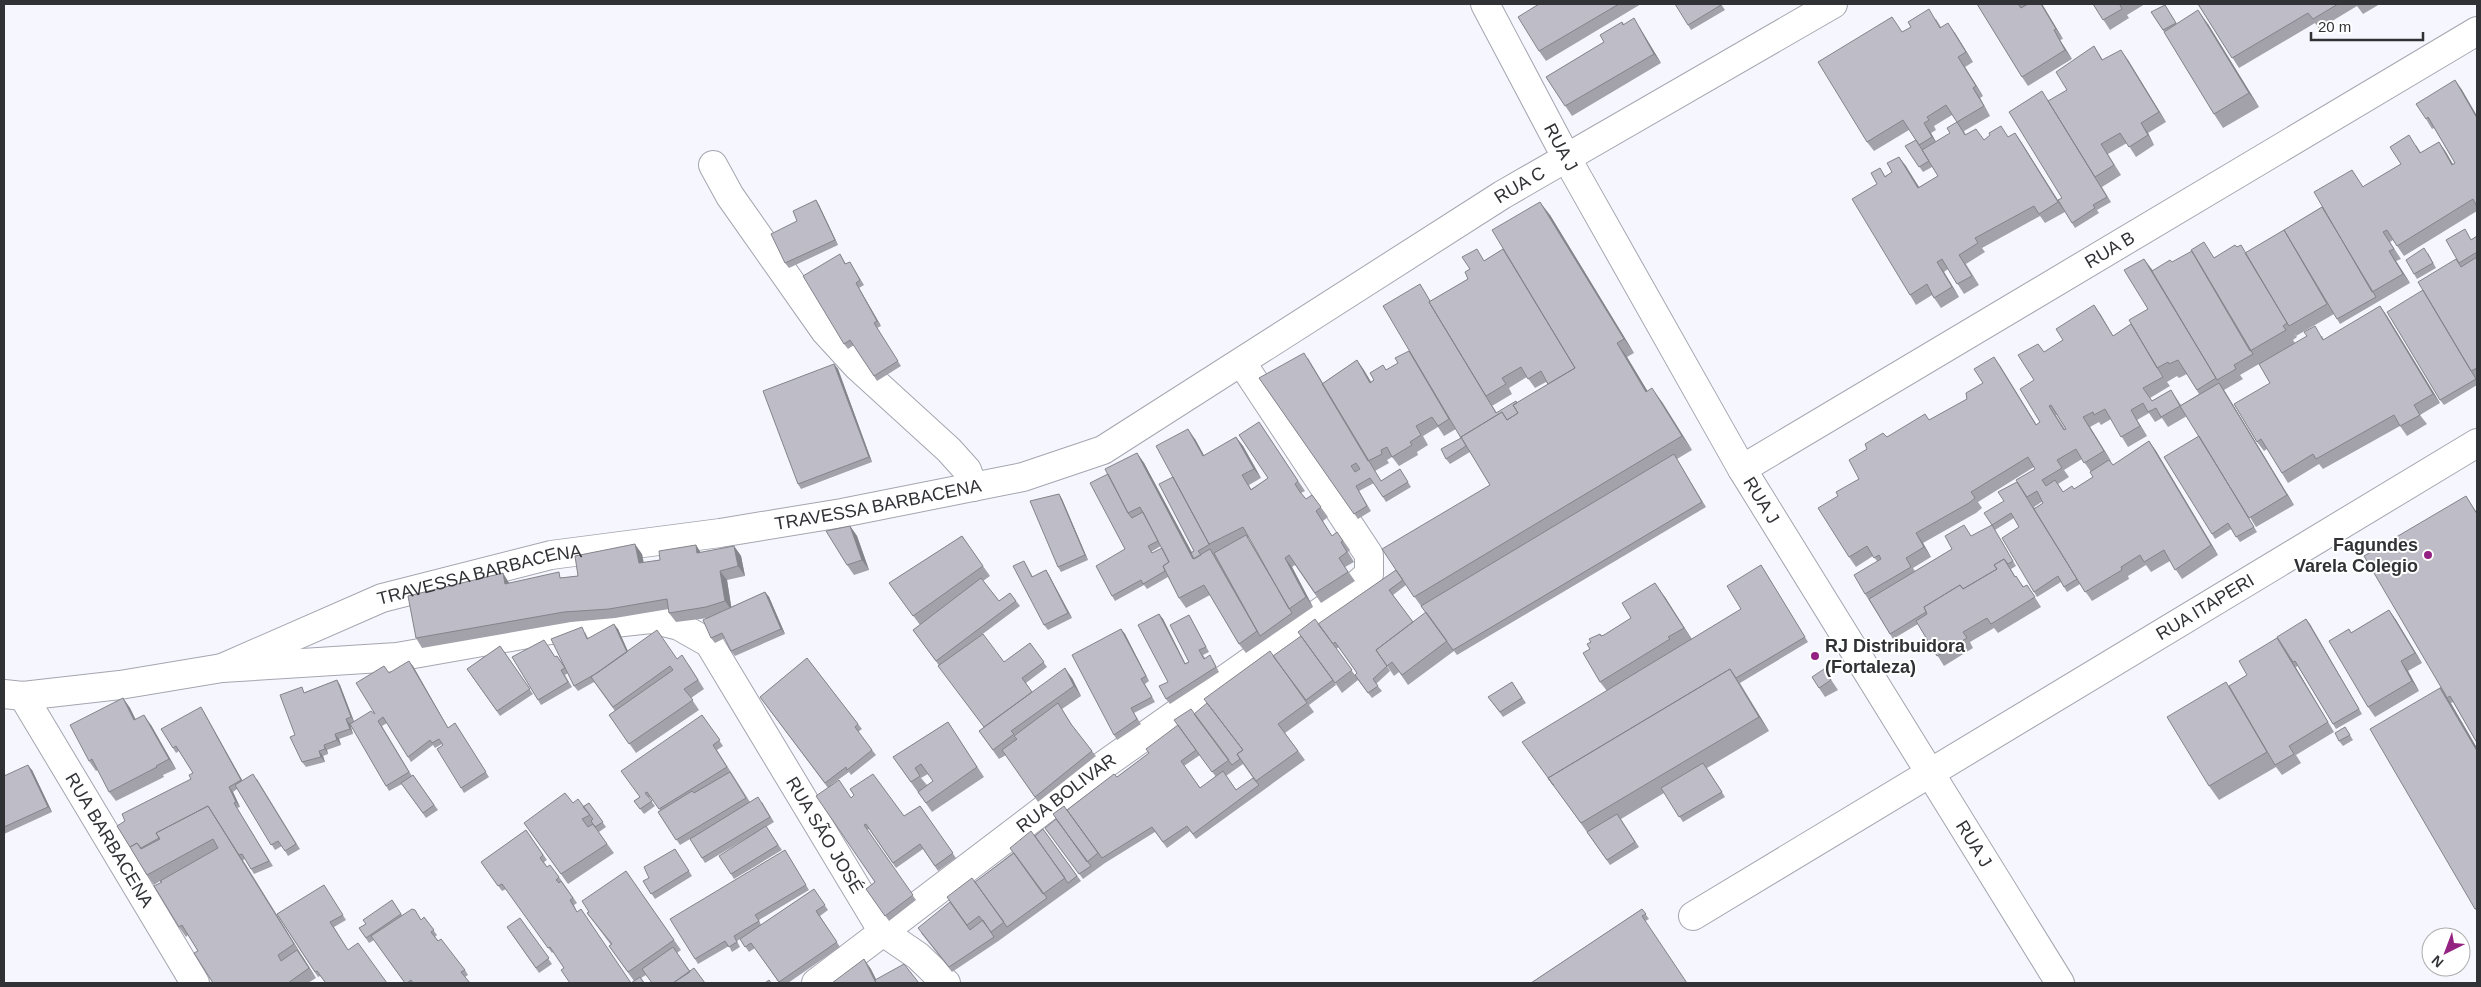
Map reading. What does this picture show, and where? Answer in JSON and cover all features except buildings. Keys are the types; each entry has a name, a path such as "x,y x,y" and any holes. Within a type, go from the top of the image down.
{"street":[{"name":"RUA J","path":"1485,4 1566,157 1742,469 2060,983"},
{"name":"RUA C","path":"1242,363 1502,195 1833,4"},
{"name":"RUA B","path":"1742,469 2477,31"},
{"path":"713,165 730,196 825,331 858,367 949,450 967,470 973,487"},
{"name":"TRAVESSA BARBACENA","path":"222,668 382,598 551,555 739,530 842,513 1024,477 1103,450 1242,363"},
{"name":"RUA BOLIVAR","path":"816,983 1084,779 1322,612 1369,574 1369,555 1242,363"},
{"name":"RUA ITAPERI","path":"1692,916 2477,443"},
{"name":"RUA SÃO JOSÉ","path":"222,668 398,657 550,630 651,619 679,626 709,644 883,932 918,956 946,983"},
{"path":"14,695 120,685 222,668"},
{"name":"RUA BARBACENA","path":"14,695 195,983"}],"place":[{"name":"Fagundes Varela Colegio","path":"2428,555"},
{"name":"RJ Distribuidora (Fortaleza)","path":"1815,656"}]}
